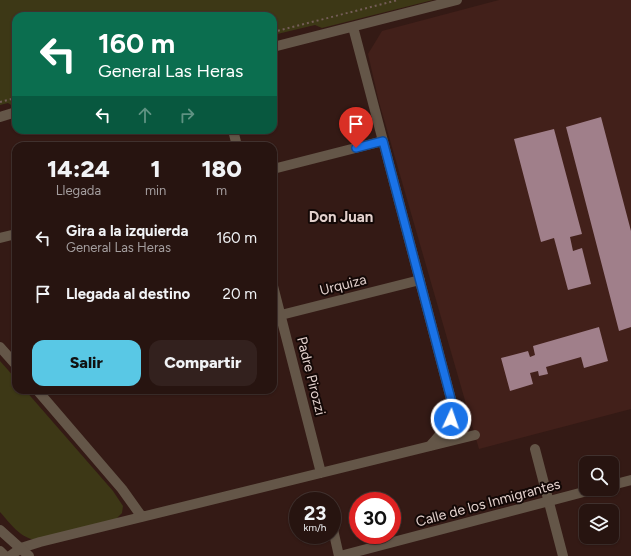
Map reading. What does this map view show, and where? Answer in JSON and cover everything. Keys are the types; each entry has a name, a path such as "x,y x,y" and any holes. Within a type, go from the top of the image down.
{"street":[{"path":"277,46 457,0"},
{"path":"353,27 452,403 451,419 443,433 430,446"},
{"path":"0,116 12,113"},
{"path":"277,168 383,141"},
{"path":"0,238 12,235"},
{"name":"Urquiza","path":"277,316 420,280"},
{"name":"Padre Pirozzi","path":"277,316 321,473"},
{"path":"0,347 12,360"},
{"path":"40,394 122,490 142,517"},
{"path":"10,556 22,548 40,542 475,435"},
{"path":"535,449 563,556"},
{"path":"619,483 631,480"},
{"name":"Calle de los Inmigrantes","path":"340,556 579,493"},
{"path":"0,530 22,548 29,556"},
{"path":"337,544 340,556"},
{"path":"0,551 5,556"}],"path":[{"path":"277,31 398,0"},
{"path":"0,102 12,99"}],"shaded area":[{"path":"0,0 433,0 322,28 315,25 277,34 277,12 12,12 12,106 8,103 0,105"},
{"path":"499,0 631,0 631,409 479,449 379,102 368,54 382,31"},
{"path":"0,361 12,374 12,394 28,394 113,491 123,506 122,513 116,519 35,540 19,533 0,512"}],"building":[{"path":"601,117 631,231 631,327 619,331 566,127"},
{"path":"554,129 582,234 570,237 573,251 582,248 591,284 568,290 554,238 541,242 514,139"},
{"path":"599,327 608,361 584,368 581,357 546,367 548,374 539,376 538,371 530,373 533,384 510,391 501,358 528,351 530,357 535,355 533,346"}],"district":[{"name":"Don Juan","path":"341,217"}],"route":[{"path":"356,148 383,141 452,403 451,419"}]}
